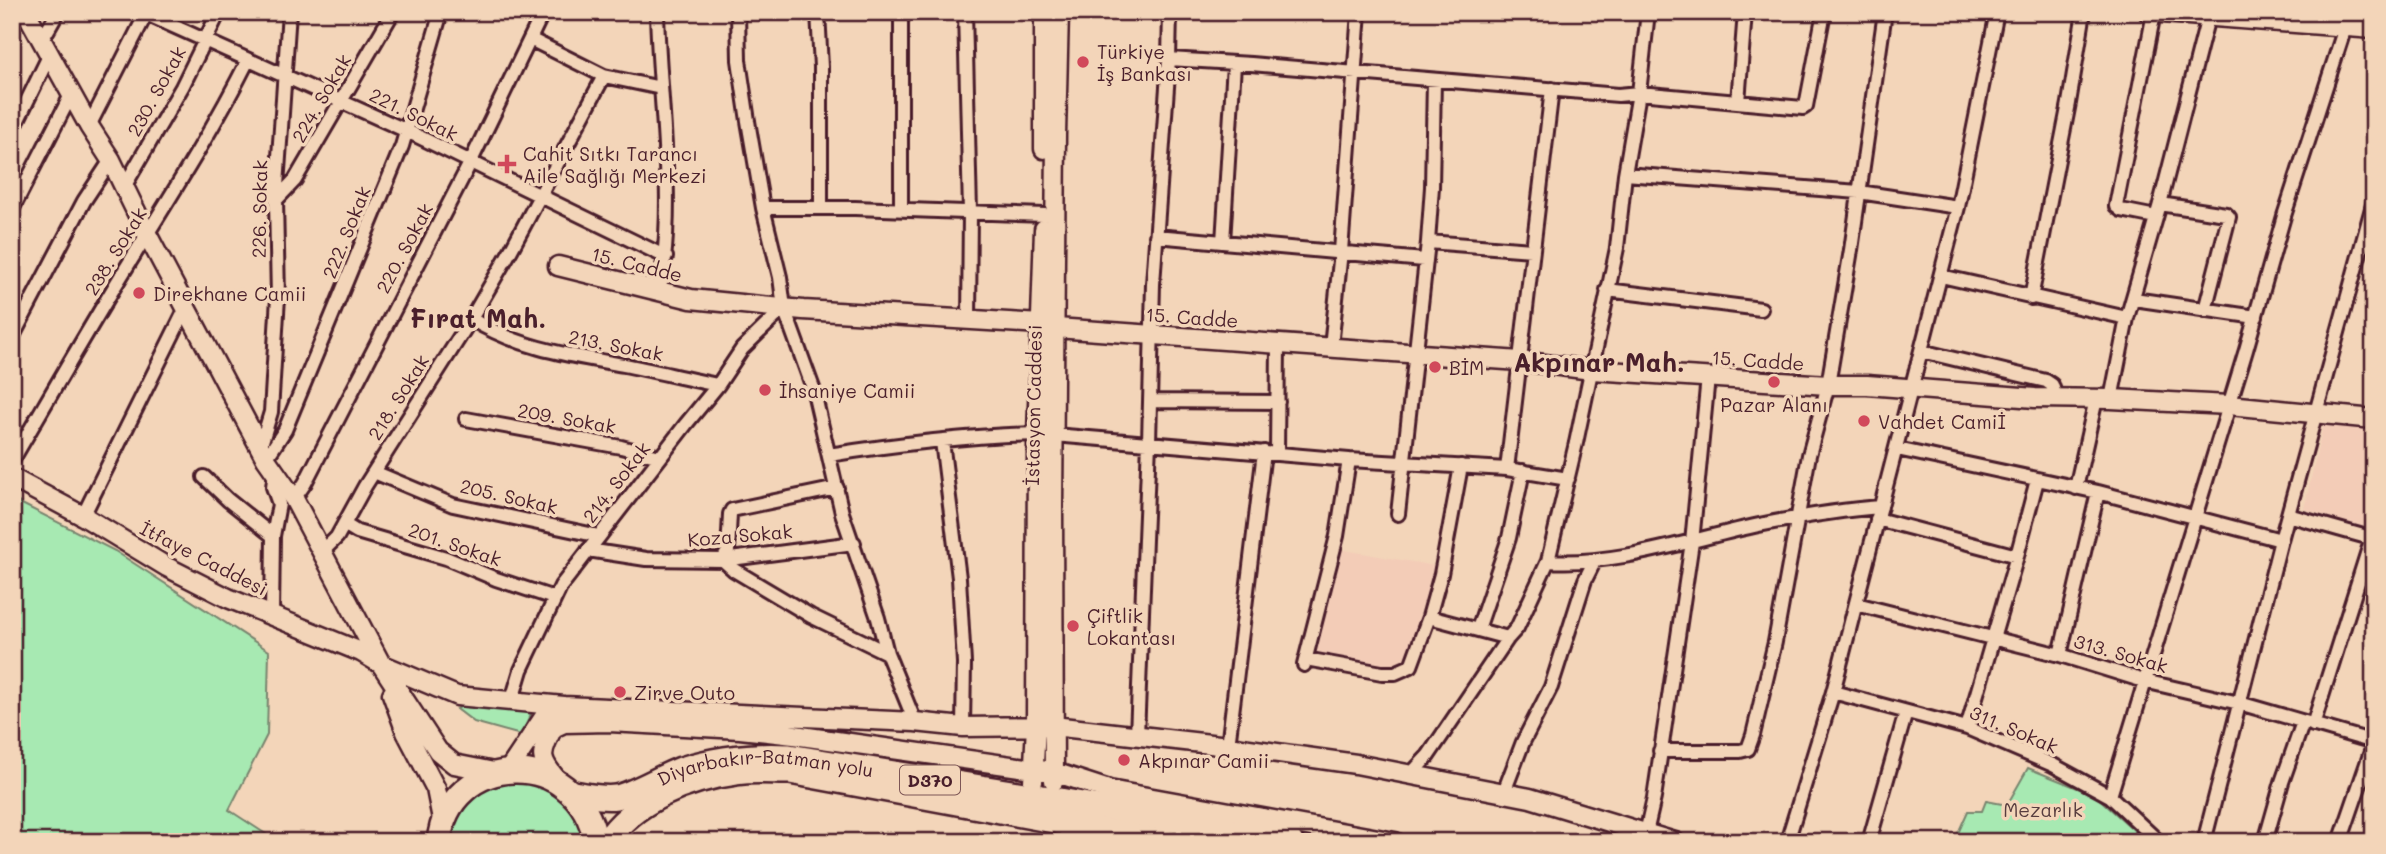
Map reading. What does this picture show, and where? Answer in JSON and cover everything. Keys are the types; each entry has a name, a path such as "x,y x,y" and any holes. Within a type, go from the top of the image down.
{"highway":[{"name":"Diyarbakır-Batman yolu","path":"504,772 535,772 566,788 602,798 619,797 681,769 718,760 755,755 789,756 1291,842"},
{"path":"441,833 446,814 462,793 483,778 504,772"},
{"name":"Diyarbakır-Batman yolu","path":"606,842 615,828 634,812 688,785 736,773 790,772 1067,832 1167,842"},
{"path":"566,788 579,799 592,822 596,842"}],"street":[{"path":"12,22 18,12"},
{"path":"26,12 89,126 111,160 186,308 267,459 294,499 381,664 438,751 454,764 504,772 546,714 564,706"},
{"path":"12,132 58,12"},
{"name":"230. Sokak","path":"124,187 182,87 219,12"},
{"name":"226. Sokak","path":"267,459 278,297 276,200 289,12"},
{"name":"224. Sokak","path":"276,200 295,180 393,12"},
{"name":"222. Sokak","path":"267,459 285,430 407,131 441,12"},
{"name":"220. Sokak","path":"294,499 305,483 470,163 543,12"},
{"path":"657,12 662,88 666,257 659,292"},
{"path":"738,12 739,60 763,208 784,308 813,388 842,513 878,618 887,653 915,722"},
{"path":"818,12 821,67 821,208"},
{"path":"901,12 901,210"},
{"path":"965,12 970,212 969,321"},
{"name":"İstasyon Caddesi","path":"1044,12 1048,326"},
{"name":"İstasyon Caddesi","path":"1044,798 1054,772 1044,726 1045,435 1059,12"},
{"path":"1137,735 1156,236 1170,12"},
{"path":"1331,347 1359,12"},
{"path":"1410,775 1428,756 1517,628 1548,561 1617,248 1648,12"},
{"path":"1738,102 1745,12"},
{"path":"1169,60 1618,95 1639,93 1803,108 1806,106 1824,12"},
{"path":"1660,751 1748,750 1753,735 1775,642 1809,455 1828,385 1885,12"},
{"path":"1787,842 1833,692 1941,276 1958,207 1997,12"},
{"path":"2031,298 2084,12"},
{"path":"2148,12 2190,13 2208,17 2348,19 2374,29"},
{"path":"89,126 144,13"},
{"name":"221. Sokak","path":"144,13 341,100 666,257"},
{"path":"2154,13 2116,206 2121,210 2156,217"},
{"path":"2076,488 2134,299 2208,17"},
{"path":"2110,796 2256,317 2284,216 2348,19"},
{"path":"530,39 604,76 662,88"},
{"name":"238. Sokak","path":"12,461 184,176 228,101 248,60"},
{"path":"1223,242 1234,64"},
{"name":"218. Sokak","path":"323,552 337,537 374,472 512,250 604,76"},
{"path":"1398,514 1428,242 1434,80"},
{"path":"1507,469 1552,89"},
{"path":"12,210 72,93"},
{"path":"12,338 85,201 111,160"},
{"path":"1625,173 1859,192 1958,207"},
{"path":"2204,842 2315,414 2368,245 2374,201"},
{"path":"2160,204 2226,214 2229,217 2205,310"},
{"path":"763,208 1045,215"},
{"path":"1156,236 1424,260"},
{"path":"1428,242 1532,250"},
{"name":"15. Cadde","path":"558,266 691,299 784,308 1416,353 1592,370 2056,398 2229,405 2374,419"},
{"path":"1941,276 2127,318"},
{"path":"1607,290 1761,309"},
{"path":"2134,299 2256,317"},
{"path":"83,516 186,308"},
{"name":"214. Sokak","path":"512,700 521,670 554,598 588,550 718,386 742,349 784,308"},
{"name":"213. Sokak","path":"471,318 521,344 718,386"},
{"path":"1228,746 1278,402 1278,344"},
{"path":"1921,351 2046,380 2052,385 2056,398"},
{"path":"1646,833 1654,798 1692,542 1708,377"},
{"path":"1150,401 1278,402"},
{"name":"209. Sokak","path":"466,419 621,447 660,457"},
{"path":"829,455 883,446 1045,435 1349,460 1507,469 1568,479"},
{"path":"942,441 959,578 964,663 963,727"},
{"path":"1897,449 2098,492 2281,540"},
{"path":"267,459 279,504 273,536 272,616"},
{"path":"1349,460 1337,536 1305,662 1382,673 1403,671 1411,666 1441,574 1461,466"},
{"path":"1478,629 1509,538 1523,471"},
{"name":"205. Sokak","path":"374,472 453,505 599,536"},
{"path":"204,477 273,536"},
{"name":"İtfaye Caddesi","path":"12,478 83,516 167,567 229,598 361,652 381,664 457,696 564,706 915,722 963,727 1044,726 1137,735 1356,764 1504,792 1675,842"},
{"path":"1967,728 2037,480"},
{"path":"836,488 732,510 728,551 723,560 734,570 811,616 887,653"},
{"path":"2060,655 2098,492"},
{"path":"1548,561 1595,560 1798,518 1879,513 2017,556"},
{"path":"2265,842 2282,782 2308,723 2373,539 2288,515"},
{"name":"201. Sokak","path":"344,524 357,532 446,558 496,579 554,598"},
{"name":"Koza Sokak","path":"588,550 646,559 723,560 853,543"},
{"path":"1504,792 1523,742 1551,687 1595,560"},
{"name":"313. Sokak","path":"1856,604 2060,655 2144,681 2239,703 2374,742"},
{"path":"1429,617 1508,638"},
{"path":"381,664 406,732 436,789 440,803 441,833"},
{"name":"311. Sokak","path":"1833,692 1967,728 2053,765 2110,796 2159,842"},
{"path":"1869,842 1906,712"},
{"path":"566,788 544,764 543,752 553,727 579,721 727,729 794,735 1054,772 1109,790 1395,842"},
{"name":"İstasyon Caddesi","path":"1044,726 1033,770 1044,798"},
{"path":"2340,842 2374,742"}],"shaded area":[{"path":"2324,422 2374,427 2374,531 2304,509"},
{"path":"1339,549 1435,566 1410,647 1397,669 1327,657 1313,652"}],"green space":[{"path":"12,499 115,551 269,651 267,735 229,810 278,842 12,842"},
{"path":"464,705 525,710 531,714 521,735 474,722 457,709"},
{"name":"Mezarlık","path":"2028,768 2095,795 2147,842 1954,842 1968,811 1982,811 1986,801 2007,805"},
{"path":"506,782 534,785 557,796 573,814 583,842 449,841 457,819 468,803 484,791"}],"place":[{"name":"Türkiye İş Bankası","path":"1083,62"},
{"name":"Cahit Sıtkı Tarancı Aile Sağlığı Merkezi","path":"507,164"},
{"name":"Direkhane Camii","path":"139,293"},
{"name":"BİM","path":"1435,367"},
{"name":"Pazar Alanı","path":"1774,382"},
{"name":"İhsaniye Camii","path":"765,390"},
{"name":"Vahdet Camiİ","path":"1864,421"},
{"name":"Çiftlik Lokantası","path":"1073,626"},
{"name":"Zirve Outo","path":"620,692"},
{"name":"Akpınar Camii","path":"1124,760"}],"district":[{"name":"Fırat Mah.","path":"478,318"},
{"name":"Akpınar Mah.","path":"1599,362"}]}
